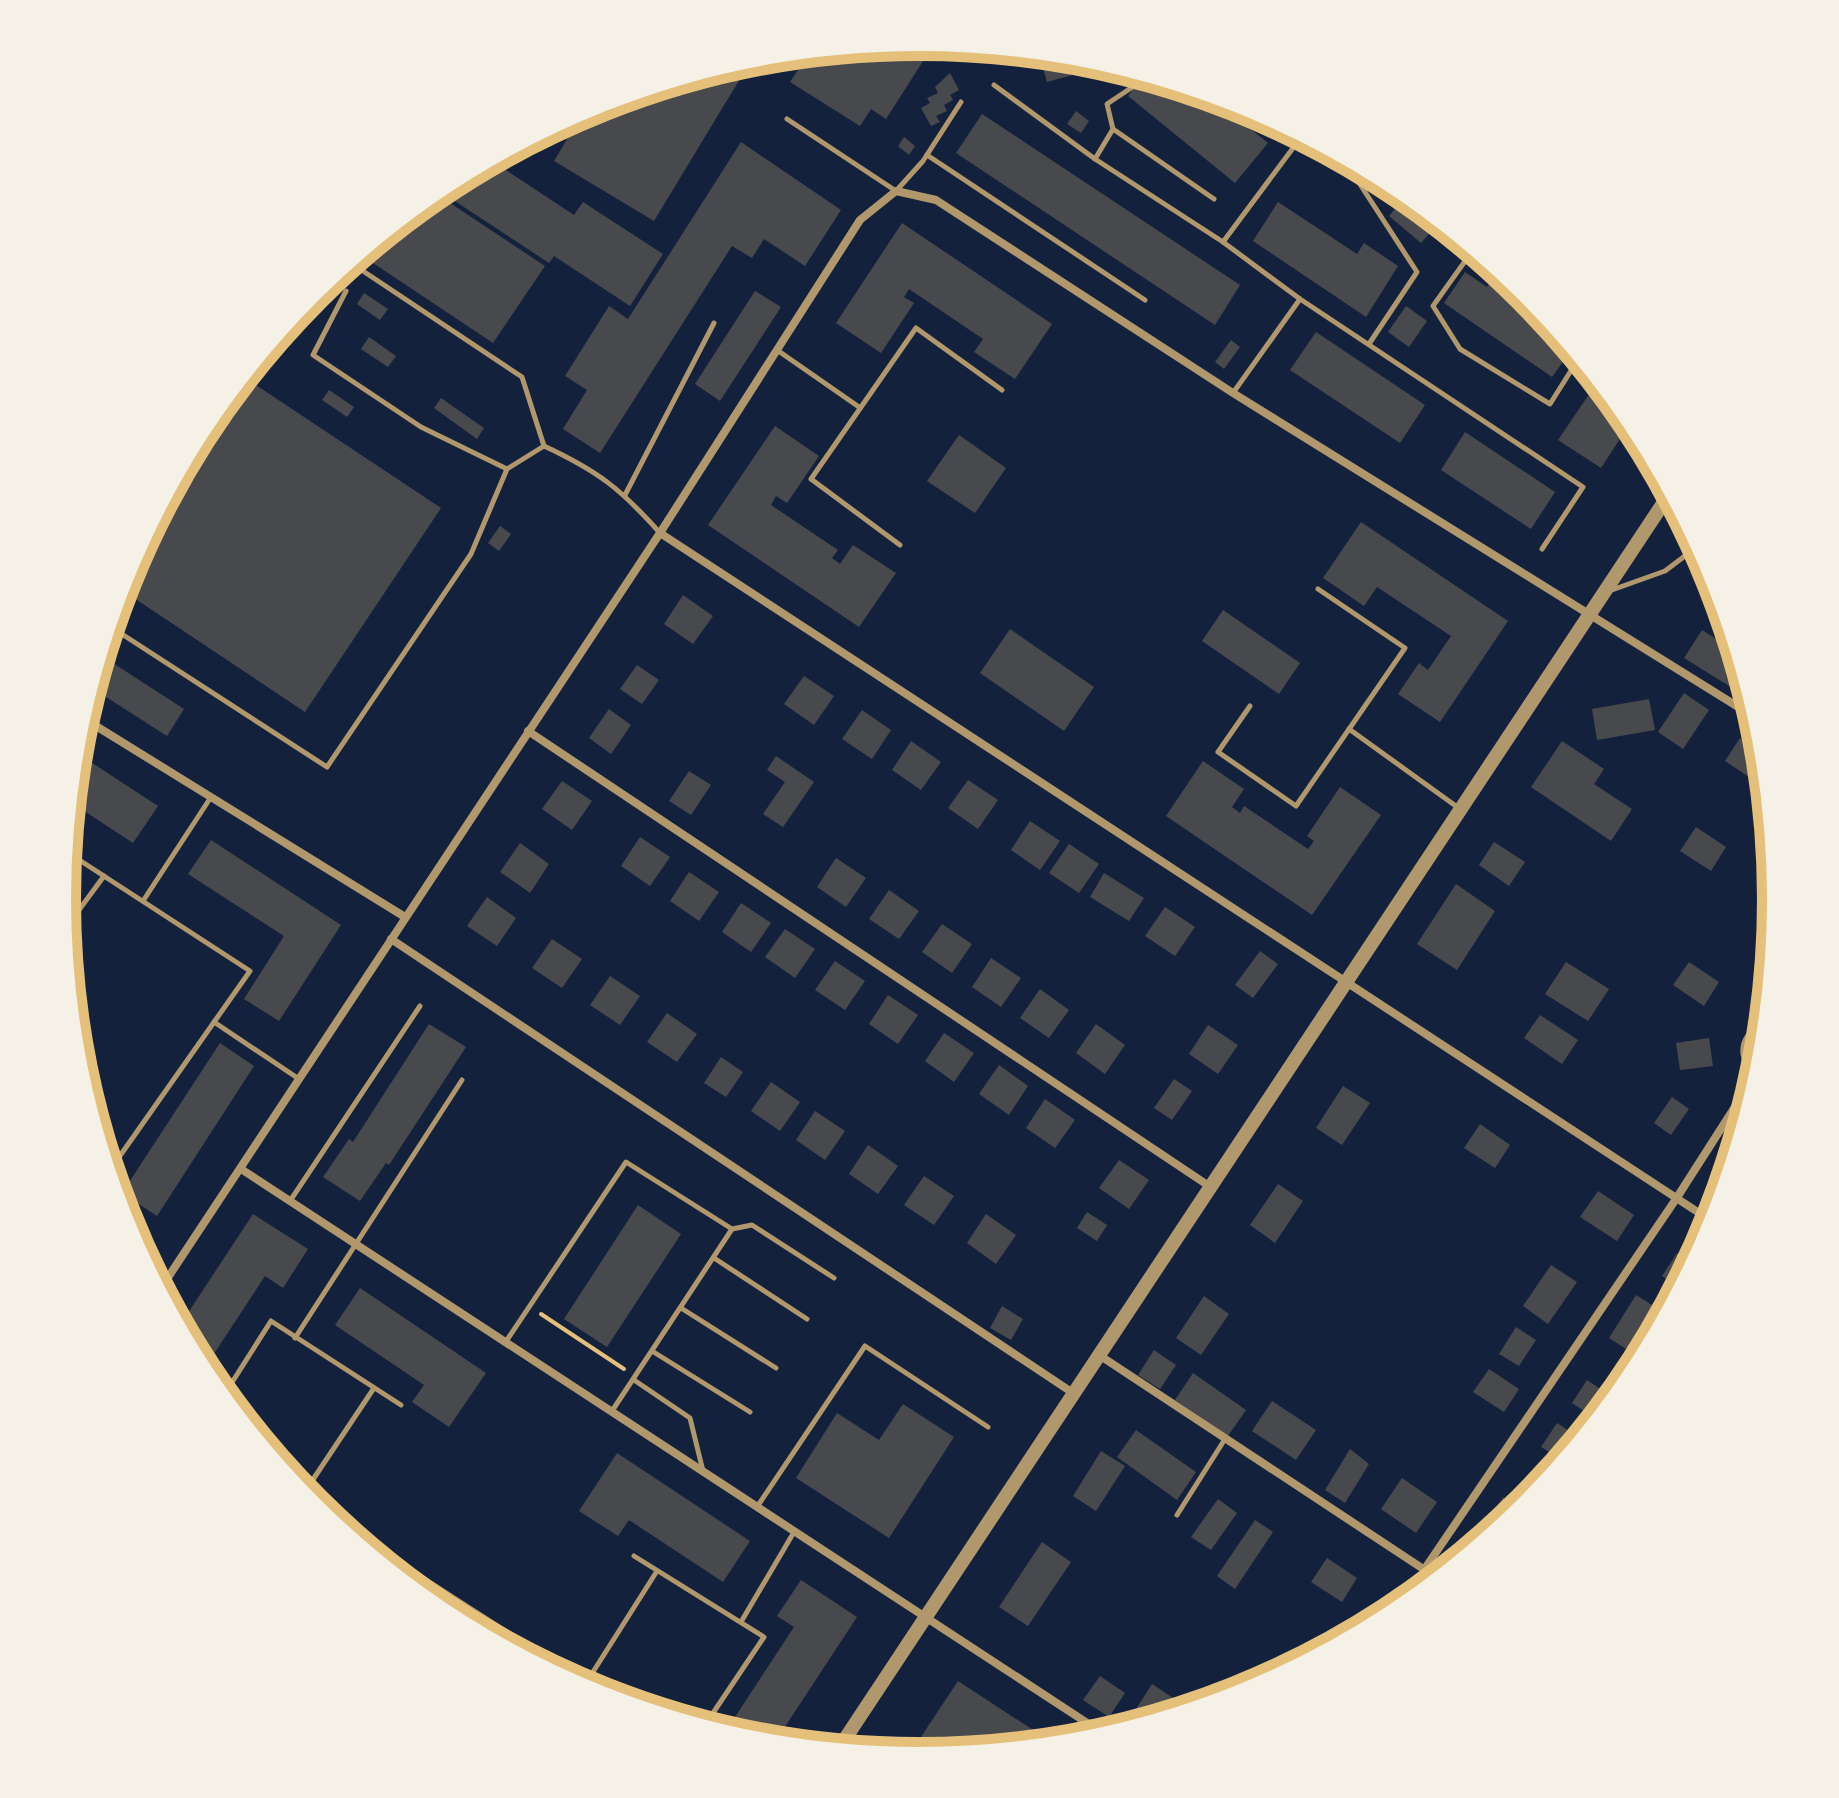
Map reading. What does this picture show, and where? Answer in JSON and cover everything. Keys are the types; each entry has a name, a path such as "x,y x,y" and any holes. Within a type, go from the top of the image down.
{"street":[{"path":"167,1279 660,533 860,220 896,191 936,200 1233,393 1740,708"},
{"path":"845,1738 1663,503"},
{"path":"660,533 1346,985 1701,1214"},
{"path":"95,725 405,917"},
{"path":"528,731 1212,1188"},
{"path":"391,939 1073,1393"},
{"path":"1746,1061 1743,1048 1751,1034"},
{"path":"1424,1570 1737,1106"},
{"path":"241,1169 1090,1725"},
{"path":"1099,1355 1427,1572"}],"lane":[{"path":"994,85 1095,159 1223,242 1300,299 1583,487 1542,549"},
{"path":"1134,86 1107,104 1113,129 1214,199"},
{"path":"787,119 896,191 927,155 961,102"},
{"path":"1095,159 1113,129"},
{"path":"1223,242 1295,145"},
{"path":"927,155 1145,300"},
{"path":"1356,178 1417,272 1369,344"},
{"path":"1467,258 1433,306 1460,349 1550,404 1573,368"},
{"path":"360,269 522,377 544,446 602,475 660,533"},
{"path":"346,291 313,355 421,427 507,469"},
{"path":"1233,393 1300,299"},
{"path":"625,495 714,323"},
{"path":"900,545 811,479 916,328 1002,390"},
{"path":"777,350 859,407"},
{"path":"120,633 327,767 471,554 507,469 544,446"},
{"path":"1604,592 1665,571 1688,554"},
{"path":"1250,706 1218,752 1296,806 1405,648 1318,589"},
{"path":"1349,729 1461,810"},
{"path":"143,901 211,797"},
{"path":"77,859 250,971 118,1159"},
{"path":"77,913 104,876"},
{"path":"289,1202 420,1006"},
{"path":"214,1022 299,1079"},
{"path":"295,1338 462,1080"},
{"path":"504,1343 626,1162 732,1229 752,1225 834,1278"},
{"path":"612,1413 732,1229"},
{"path":"714,1258 807,1319"},
{"path":"681,1308 776,1368"},
{"path":"231,1384 271,1321 401,1405"},
{"path":"756,1508 865,1346 988,1427"},
{"path":"652,1351 750,1412"},
{"path":"635,1378 690,1418 703,1473"},
{"path":"311,1482 374,1388"},
{"path":"1177,1515 1225,1439"},
{"path":"741,1622 794,1532"},
{"path":"634,1556 764,1637 711,1715"},
{"path":"402,1564 521,1641"},
{"path":"591,1675 657,1571"}],"path":[{"path":"529,1306 635,1378"}],"building":[{"path":"864,58 925,58 886,119 871,109 860,126 790,82 802,64"},
{"path":"1042,65 1084,72 1047,82"},
{"path":"950,73 959,90 950,95 953,100 944,105 947,111 936,116 940,122 931,126 921,108 930,103 927,98 938,93 935,87"},
{"path":"742,75 654,221 554,161 572,132 597,120 649,101"},
{"path":"1137,85 1190,101 1238,118 1268,143 1235,183 1128,96"},
{"path":"1076,111 1089,121 1081,133 1067,124"},
{"path":"982,114 1240,285 1215,325 956,153"},
{"path":"904,137 915,146 909,155 898,146"},
{"path":"741,142 841,210 805,266 764,239 752,258 732,246 600,453 563,429 587,390 565,376 609,306 628,319"},
{"path":"501,167 574,215 583,202 663,254 630,306 554,256 549,263 451,198"},
{"path":"447,201 545,266 493,343 370,261"},
{"path":"1278,202 1357,254 1364,243 1398,266 1366,317 1253,241"},
{"path":"1398,205 1432,230 1421,243 1389,216"},
{"path":"902,223 1052,324 1015,379 974,352 983,339 909,289 904,297 914,303 881,353 836,323"},
{"path":"1465,272 1487,287 1492,280 1565,358 1552,377 1444,303"},
{"path":"755,291 781,307 720,401 695,384"},
{"path":"364,293 388,309 380,320 357,304"},
{"path":"1406,306 1427,321 1409,347 1388,332"},
{"path":"1316,332 1425,405 1400,443 1290,370"},
{"path":"369,337 396,356 388,367 361,349"},
{"path":"1231,340 1240,347 1224,369 1215,362"},
{"path":"253,383 441,508 305,712 133,597 163,526 189,477"},
{"path":"329,390 354,407 347,417 322,400"},
{"path":"1591,391 1623,435 1601,468 1558,440"},
{"path":"441,398 484,428 477,439 434,408"},
{"path":"775,426 819,456 787,503 776,496 771,505 838,550 832,558 840,564 853,545 896,573 859,627 708,525"},
{"path":"1465,432 1555,492 1531,529 1441,470"},
{"path":"959,435 1006,468 975,513 927,481"},
{"path":"1361,522 1508,621 1440,722 1398,694 1419,663 1428,670 1451,636 1377,587 1364,606 1323,578"},
{"path":"500,526 511,534 499,551 488,543"},
{"path":"683,595 713,616 693,644 664,624"},
{"path":"1223,610 1300,663 1279,694 1202,641"},
{"path":"1010,629 1094,687 1064,731 980,673"},
{"path":"1702,630 1723,643 1736,690 1684,658"},
{"path":"111,662 184,709 167,736 102,694"},
{"path":"637,665 659,680 642,704 620,689"},
{"path":"804,676 834,696 814,725 784,704"},
{"path":"1684,693 1709,710 1683,749 1658,732"},
{"path":"1649,699 1655,730 1597,740 1592,709"},
{"path":"609,709 631,725 611,754 589,738"},
{"path":"862,710 891,730 872,759 842,739"},
{"path":"1740,738 1747,743 1754,780 1725,761"},
{"path":"911,741 941,762 921,790 892,770"},
{"path":"1562,741 1604,769 1594,784 1632,809 1611,841 1531,787"},
{"path":"776,756 814,782 783,827 763,814 785,782 767,770"},
{"path":"89,761 158,806 133,843 82,809"},
{"path":"1203,761 1244,789 1232,807 1240,813 1244,806 1308,849 1314,841 1307,836 1340,787 1381,815 1312,915 1166,816"},
{"path":"689,771 711,785 691,815 669,801"},
{"path":"968,780 998,800 978,829 948,808"},
{"path":"562,781 592,801 572,830 542,809"},
{"path":"1030,821 1060,841 1040,870 1011,850"},
{"path":"1696,827 1726,847 1711,871 1680,851"},
{"path":"640,837 670,857 650,886 621,866"},
{"path":"211,840 341,925 279,1021 244,999 284,936 188,874"},
{"path":"1494,842 1525,862 1509,886 1479,865"},
{"path":"520,843 549,864 530,893 500,872"},
{"path":"1069,844 1099,864 1079,893 1049,873"},
{"path":"836,858 866,878 846,907 817,887"},
{"path":"689,872 719,892 699,921 670,901"},
{"path":"1104,873 1144,898 1129,921 1090,897"},
{"path":"1456,884 1495,911 1457,970 1417,944"},
{"path":"889,890 919,911 899,939 869,919"},
{"path":"487,897 516,918 497,946 467,926"},
{"path":"741,903 771,923 751,952 722,932"},
{"path":"1165,907 1195,927 1175,956 1145,936"},
{"path":"942,924 972,944 952,973 922,952"},
{"path":"785,929 815,949 795,978 765,957"},
{"path":"552,939 582,959 562,988 532,968"},
{"path":"1260,951 1278,964 1253,998 1235,985"},
{"path":"991,958 1021,978 1001,1007 972,987"},
{"path":"835,961 865,981 845,1010 815,990"},
{"path":"1566,962 1609,989 1588,1021 1545,994"},
{"path":"1689,962 1719,982 1704,1006 1673,985"},
{"path":"610,976 640,996 620,1025 590,1005"},
{"path":"1040,989 1069,1010 1049,1038 1020,1018"},
{"path":"888,995 918,1015 898,1044 869,1024"},
{"path":"667,1013 697,1034 677,1062 647,1042"},
{"path":"1540,1015 1578,1040 1562,1064 1524,1038"},
{"path":"429,1024 466,1047 389,1165 386,1163 360,1201 323,1177 349,1139 353,1142"},
{"path":"1096,1024 1125,1045 1105,1074 1076,1053"},
{"path":"1208,1025 1238,1045 1218,1074 1189,1054"},
{"path":"944,1033 974,1053 954,1082 925,1061"},
{"path":"1709,1038 1713,1066 1680,1070 1676,1043"},
{"path":"220,1043 254,1066 157,1216 132,1200 127,1185"},
{"path":"721,1057 743,1072 726,1097 704,1083"},
{"path":"999,1065 1028,1086 1009,1115 979,1094"},
{"path":"1174,1079 1192,1091 1172,1120 1154,1108"},
{"path":"771,1082 800,1102 780,1131 751,1111"},
{"path":"1343,1086 1370,1103 1342,1145 1316,1128"},
{"path":"1672,1097 1689,1109 1671,1135 1654,1123"},
{"path":"1045,1099 1075,1120 1055,1148 1026,1128"},
{"path":"815,1111 845,1131 825,1160 796,1140"},
{"path":"1480,1124 1510,1145 1495,1168 1464,1148"},
{"path":"868,1145 898,1166 878,1194 849,1174"},
{"path":"1119,1160 1149,1180 1129,1209 1099,1188"},
{"path":"924,1176 954,1196 934,1225 904,1205"},
{"path":"1278,1184 1303,1201 1275,1243 1250,1225"},
{"path":"1598,1191 1634,1215 1617,1241 1580,1217"},
{"path":"638,1205 681,1234 607,1347 564,1319"},
{"path":"1087,1212 1107,1225 1097,1241 1077,1228"},
{"path":"253,1214 308,1249 283,1288 265,1276 212,1356 186,1315"},
{"path":"986,1214 1016,1235 996,1264 967,1243"},
{"path":"1677,1253 1683,1257 1671,1282 1662,1276"},
{"path":"1551,1265 1577,1282 1548,1324 1523,1306"},
{"path":"360,1288 486,1373 449,1427 412,1402 424,1385 335,1325"},
{"path":"1636,1295 1657,1308 1630,1352 1609,1338"},
{"path":"1204,1296 1229,1314 1201,1355 1176,1338"},
{"path":"1002,1306 1023,1319 1011,1340 990,1328"},
{"path":"1516,1327 1536,1340 1519,1366 1499,1354"},
{"path":"1154,1350 1176,1365 1160,1389 1138,1375"},
{"path":"1489,1369 1519,1389 1504,1412 1473,1392"},
{"path":"1193,1373 1246,1410 1228,1436 1175,1400"},
{"path":"1587,1380 1603,1391 1587,1413 1572,1403"},
{"path":"1272,1401 1316,1430 1296,1460 1252,1431"},
{"path":"903,1404 954,1437 889,1538 796,1478 837,1413 879,1440"},
{"path":"1557,1423 1571,1432 1553,1455 1541,1447"},
{"path":"1136,1430 1196,1472 1177,1500 1117,1457"},
{"path":"1350,1449 1369,1464 1345,1503 1325,1490"},
{"path":"1101,1451 1125,1466 1096,1511 1073,1496"},
{"path":"617,1453 750,1541 723,1582 629,1520 618,1536 579,1511"},
{"path":"1402,1478 1437,1502 1416,1533 1381,1509"},
{"path":"1503,1497 1510,1501 1489,1520"},
{"path":"1218,1499 1237,1513 1211,1550 1191,1537"},
{"path":"1255,1520 1273,1532 1235,1589 1217,1576"},
{"path":"1042,1542 1071,1562 1028,1626 999,1607"},
{"path":"1327,1558 1357,1578 1342,1602 1311,1582"},
{"path":"801,1580 857,1617 782,1731 733,1720 794,1627 777,1616"},
{"path":"1100,1676 1125,1693 1109,1717 1083,1700"},
{"path":"958,1681 1039,1734 975,1740 918,1742"},
{"path":"1152,1684 1178,1701 1138,1713 1133,1714"}]}
